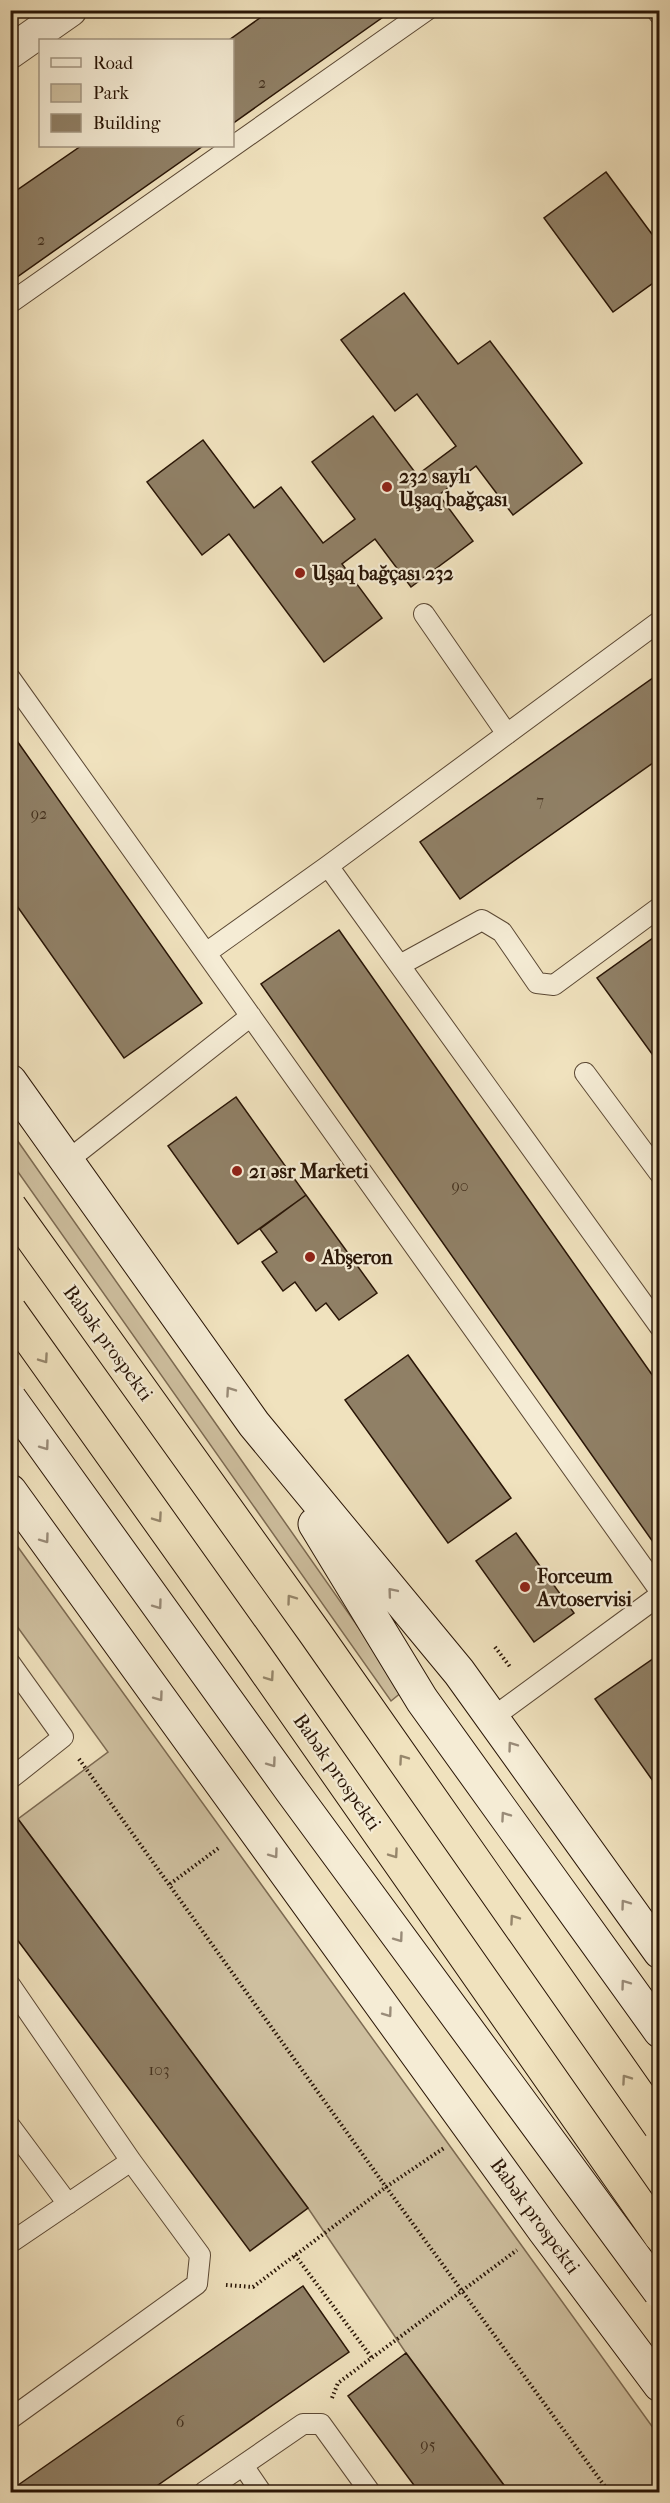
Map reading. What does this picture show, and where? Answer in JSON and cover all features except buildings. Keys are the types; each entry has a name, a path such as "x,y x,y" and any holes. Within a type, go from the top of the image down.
{"main road":[{"path":"10,52 70,10"},
{"path":"10,1081 254,1424 422,1700 660,2031"},
{"name":"Babək prospekti","path":"10,1207 315,1633 660,2127"},
{"name":"Babək prospekti","path":"10,1311 264,1668 660,2235"},
{"path":"10,1399 291,1790 660,2292"},
{"path":"254,1424 459,1672 660,1952"},
{"name":"Babək prospekti","path":"10,1491 544,2230 660,2385"}],"lane":[{"path":"234,146 427,10"},
{"path":"656,10 660,15"},
{"path":"10,303 232,147"},
{"path":"424,614 507,734"},
{"path":"206,953 328,867 660,621"},
{"path":"10,678 660,1593 492,1718"},
{"path":"328,867 660,1327"},
{"path":"400,965 482,921 502,932 537,983 554,985 660,907"},
{"path":"67,1161 251,1016"},
{"path":"585,1073 660,1174"},
{"path":"10,1663 63,1737 10,1779"},
{"path":"10,1984 131,2161 200,2255 197,2284 10,2419"},
{"path":"10,2126 68,2204"},
{"path":"10,2242 131,2161"},
{"path":"204,2493 303,2424 321,2424 370,2493"},
{"path":"244,2467 261,2493"}],"path":[{"path":"63,1737 609,2493"},
{"path":"170,1884 220,1847"},
{"path":"197,2284 253,2287 386,2187 471,2129"},
{"path":"321,2424 338,2383 544,2230"},
{"path":"295,2255 372,2358"}],"green space":[{"path":"10,1130 403,1691 391,1701 11,1162"},
{"path":"10,1536 659,2436 659,2492 509,2492 406,2353 308,2208 18,1819 108,1752 11,1618"}],"place":[{"name":"232 saylı Uşaq bağçası","path":"387,487"},
{"name":"Uşaq bağçası 232","path":"300,573"},
{"name":"21 əsr Marketi","path":"237,1171"},
{"name":"Abşeron","path":"310,1257"},
{"name":"Forceum Avtoservisi","path":"525,1587"}]}
